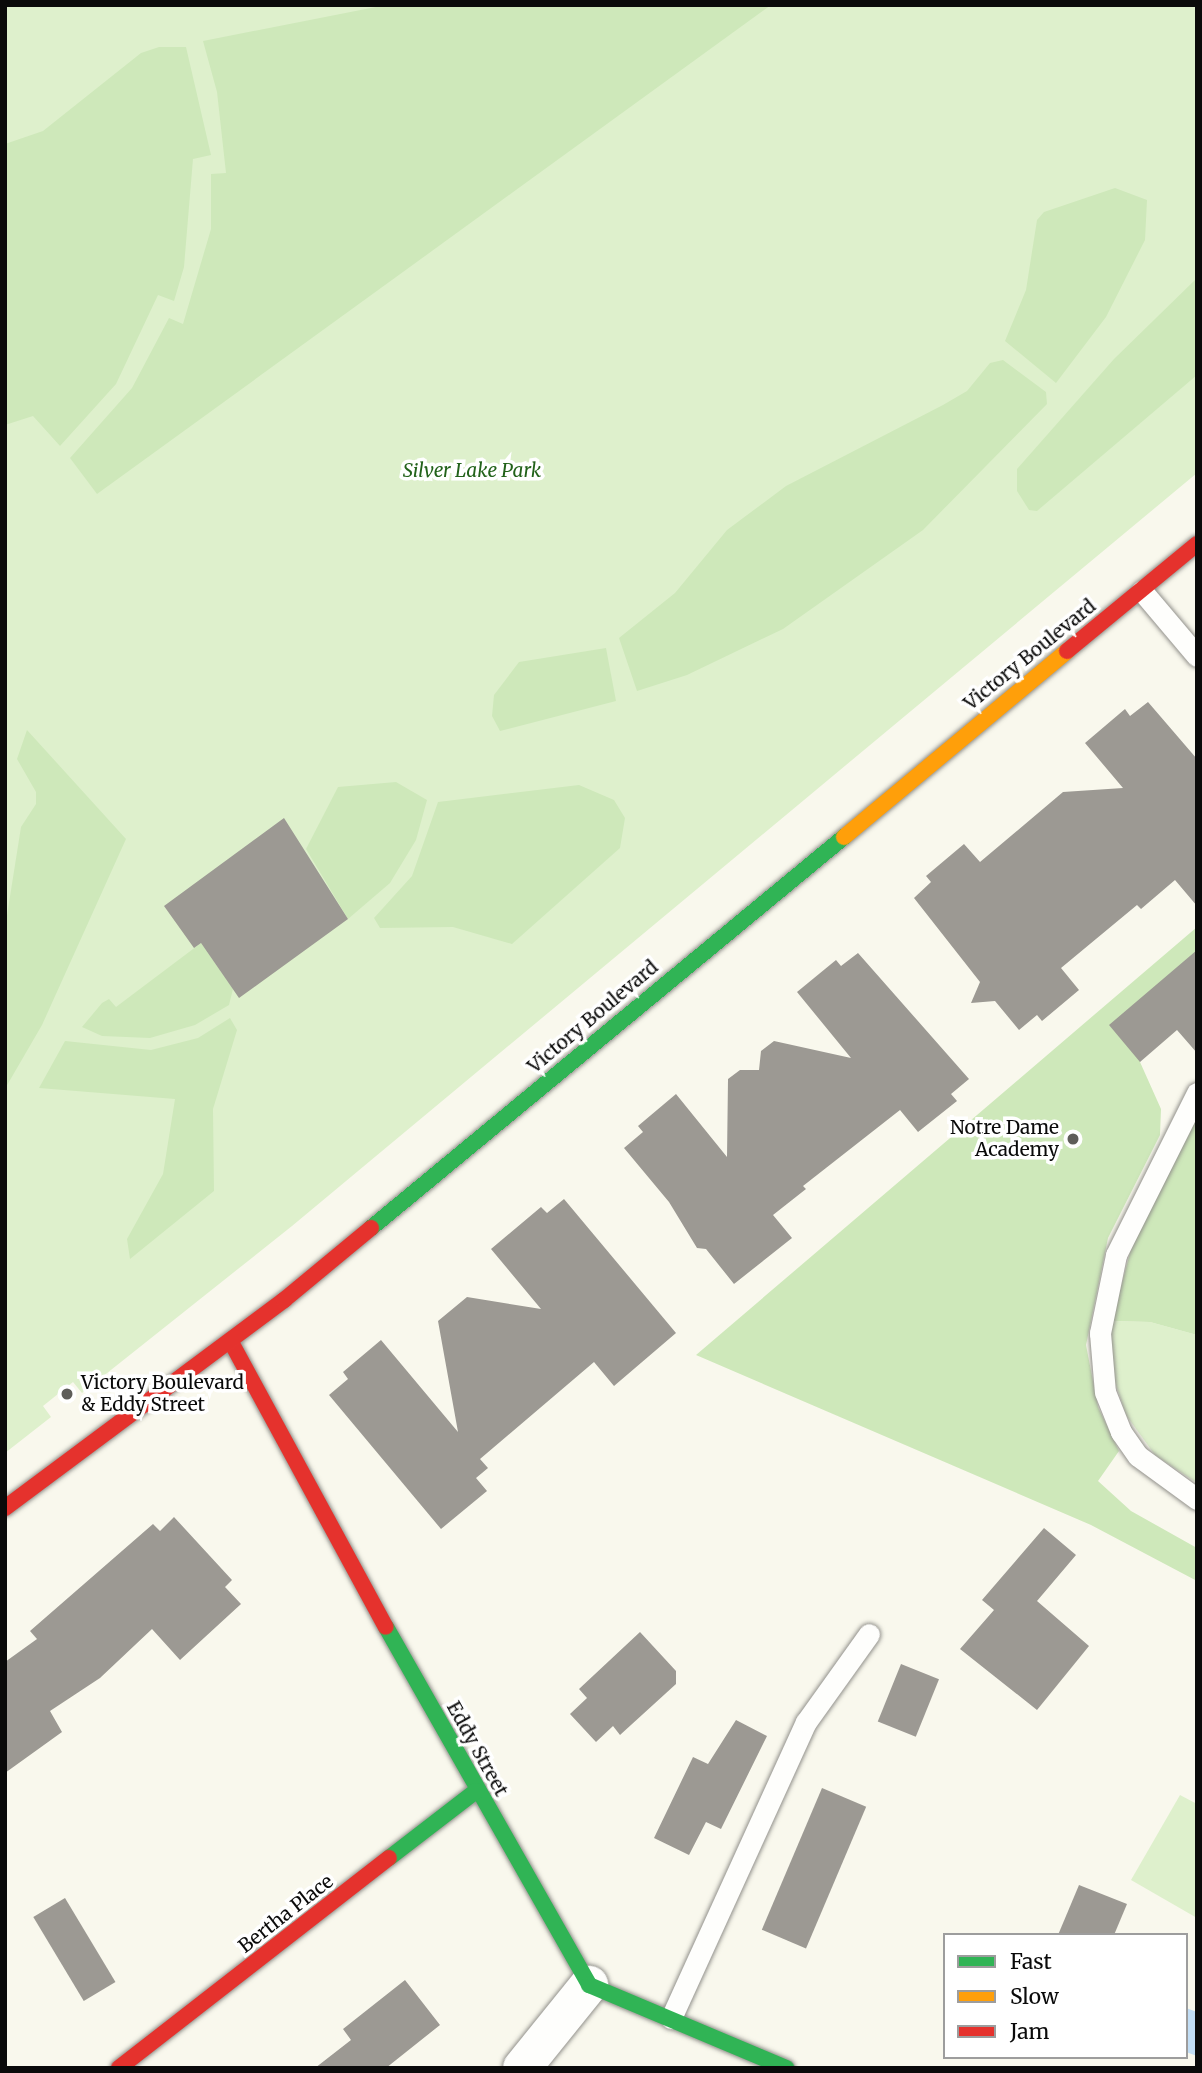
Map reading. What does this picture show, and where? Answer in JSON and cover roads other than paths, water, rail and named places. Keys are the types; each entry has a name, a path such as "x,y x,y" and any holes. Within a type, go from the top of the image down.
{"main road":[{"name":"Victory Boulevard","path":"5,1508 231,1342 1197,544"},
{"name":"Eddy Street","path":"231,1342 476,1791 589,1985"},
{"name":"Bertha Place","path":"119,2068 476,1791"},
{"path":"589,1985 786,2068"}],"street":[{"path":"522,2068 589,1985"}],"lane":[{"path":"1142,591 1197,656"},
{"path":"1197,1093 1116,1255 1100,1333 1105,1392 1121,1432 1138,1456 1197,1499"},
{"path":"671,2018 806,1722 869,1634"}],"water":[{"path":"1188,2009 1197,2012 1197,2056 1188,2053"}],"place":[{"name":"Notre Dame Academy","path":"1073,1139"},
{"name":"Victory Boulevard & Eddy Street","path":"67,1394"}],"park label":[{"name":"Silver Lake Park","path":"472,471"}]}
